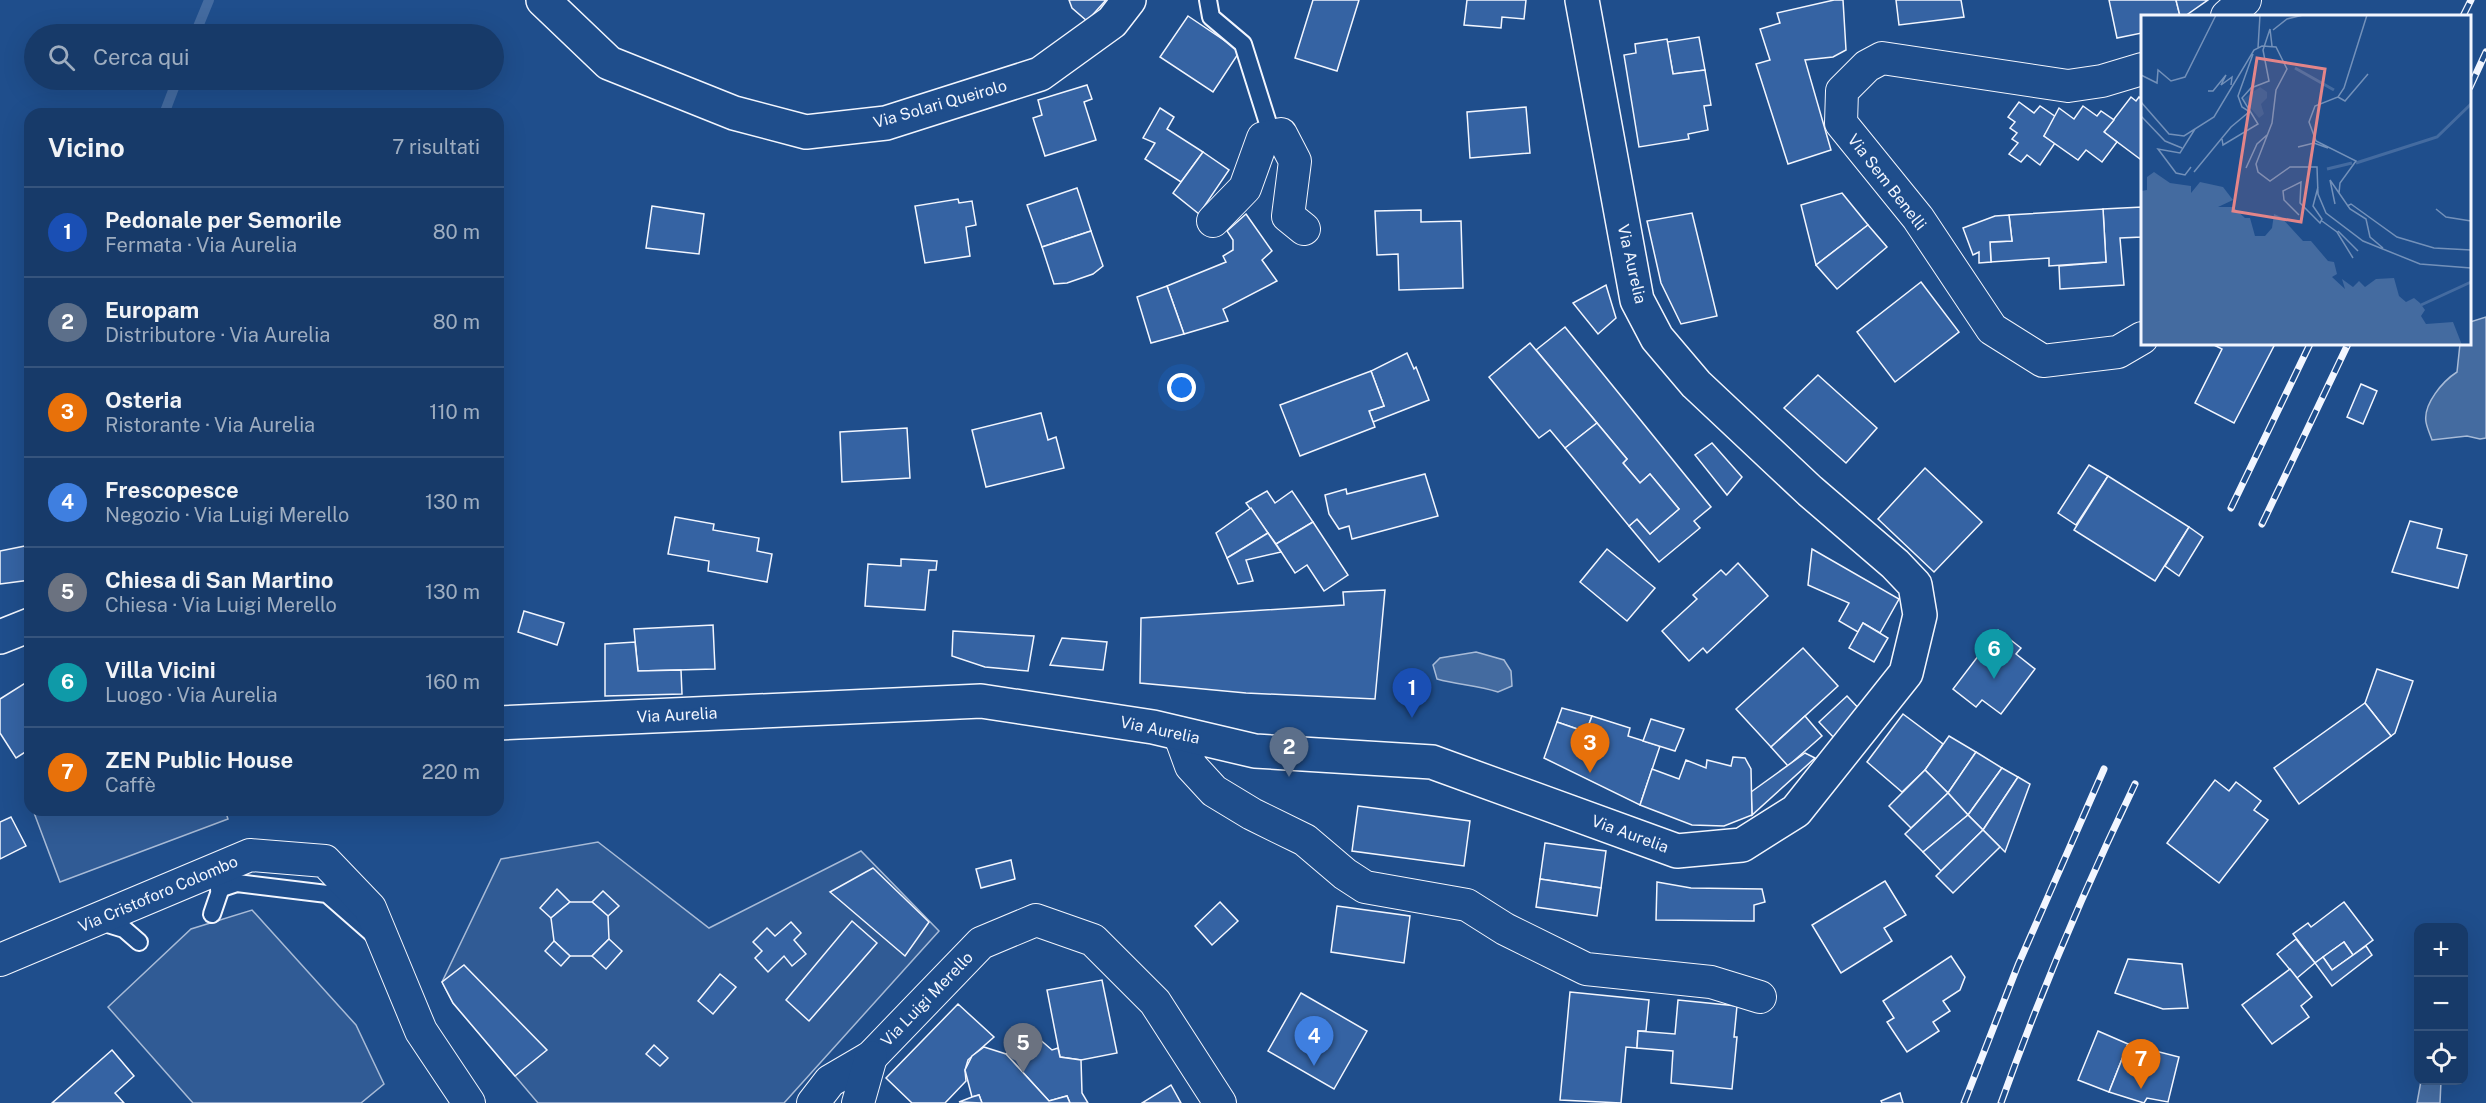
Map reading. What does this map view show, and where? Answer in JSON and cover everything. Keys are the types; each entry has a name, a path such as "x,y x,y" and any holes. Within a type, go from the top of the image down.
{"main road":[{"name":"Via Solari Queirolo","path":"543,0 609,63 734,113 806,132 886,123 1040,74 1112,22 1130,0"},
{"name":"Via Aurelia","path":"504,723 981,701 1153,727 1255,751 1432,762 1677,851 1742,845 1796,810 1906,673 1920,615 1915,585 1895,564 1810,492 1696,384 1657,338 1637,300 1582,0"},
{"path":"0,637 24,627"}],"street":[{"path":"2228,15 2244,0"},
{"name":"Via Sem Benelli","path":"2130,345 2043,361 1992,329 1918,218 1841,123 1842,91 1867,66 1882,58 2068,86 2102,81 2141,69"},
{"path":"1212,221 1245,188 1263,138 1281,134 1295,160 1287,216 1304,229"},
{"path":"1179,733 1191,766 1214,791 1252,814 1305,840 1345,874 1365,887 1467,905 1505,929 1586,969 1711,982 1760,997"},
{"name":"Via Cristoforo Colombo","path":"0,960 96,920 225,877 250,855 325,861 370,908 421,1030 469,1103"},
{"name":"Via Luigi Merello","path":"871,1057 981,943 1036,920 1093,940 1155,1002 1220,1103"},
{"path":"864,1099 871,1057"},
{"path":"813,1103 830,1081 871,1057"}],"lane":[{"path":"1208,0 1211,17 1244,44 1272,136"},
{"path":"212,914 225,877"},
{"path":"96,920 124,929 139,942"}],"shaded area":[{"path":"2486,317 2486,438 2467,436 2432,440 2426,422 2428,408 2440,387 2457,372 2460,345 2471,345 2471,322"},
{"path":"1476,652 1504,660 1511,671 1512,686 1498,692 1437,679 1433,665 1440,658"},
{"path":"35,816 227,816 228,819 60,882"},
{"path":"598,842 709,928 861,851 939,931 784,1103 538,1103 453,1003 442,982 501,859"},
{"path":"252,910 356,1025 384,1084 361,1103 193,1103 108,1007 191,929"},
{"path":"2420,1085 2441,1085 2440,1103 2417,1103"}],"building":[{"path":"1069,0 1106,0 1087,21 1072,8"},
{"path":"1313,0 1359,0 1337,71 1295,58"},
{"path":"1467,0 1526,0 1524,19 1502,17 1501,28 1464,25"},
{"path":"1843,0 1846,50 1833,57 1805,60 1831,150 1788,164 1756,64 1770,60 1760,29 1780,23 1777,13"},
{"path":"1896,0 1961,0 1964,17 1899,25"},
{"path":"2109,0 2176,0 2180,15 2141,15 2141,33 2117,38"},
{"path":"2176,0 2208,0 2186,15 2180,15"},
{"path":"1188,16 1240,51 1213,92 1160,57"},
{"path":"1699,37 1705,70 1673,74 1667,42"},
{"path":"1667,39 1673,74 1705,70 1711,105 1704,106 1708,130 1688,134 1689,139 1639,147 1624,55 1636,53 1635,44"},
{"path":"1087,85 1092,99 1084,102 1096,140 1045,156 1033,118 1042,115 1038,100"},
{"path":"2131,97 2136,101 2139,97 2141,99 2140,159 2104,132"},
{"path":"2019,102 2034,113 2040,106 2056,117 2044,136 2055,143 2040,165 2027,155 2021,162 2009,154 2018,143 2012,139 2017,133 2010,128 2015,122 2008,117"},
{"path":"2083,106 2097,116 2101,111 2114,120 2104,132 2117,142 2102,162 2086,150 2078,160 2044,136 2059,108 2074,119"},
{"path":"1526,107 1530,153 1470,158 1467,112"},
{"path":"1160,108 1174,117 1167,129 1203,152 1181,182 1145,159 1155,143 1143,138"},
{"path":"1203,152 1229,170 1199,214 1173,193"},
{"path":"1077,188 1091,231 1042,247 1027,205"},
{"path":"1842,193 1868,225 1816,265 1801,205"},
{"path":"958,199 959,203 972,201 976,225 966,227 970,256 925,263 915,206"},
{"path":"652,206 704,214 699,254 646,248"},
{"path":"2141,207 2141,237 2120,238 2124,285 2060,289 2059,266 2106,262 2103,209"},
{"path":"2103,209 2106,262 2049,266 2049,258 1991,262 1990,242 2012,241 2009,215"},
{"path":"1421,210 1421,222 1461,221 1463,288 1399,290 1398,254 1377,255 1375,211"},
{"path":"1692,213 1717,316 1681,324 1661,283 1647,221"},
{"path":"1246,214 1272,251 1262,260 1277,281 1223,309 1228,321 1184,334 1167,286 1226,262 1223,256 1233,250 1233,240 1227,231"},
{"path":"2009,215 2012,241 1990,242 1991,262 1979,263 1979,252 1973,255 1963,228 1995,216"},
{"path":"1868,225 1887,247 1837,289 1816,265"},
{"path":"1091,231 1103,266 1093,274 1067,283 1054,284 1042,247"},
{"path":"1921,282 1959,332 1895,382 1857,332"},
{"path":"1606,285 1616,318 1598,334 1573,303"},
{"path":"1167,286 1184,334 1151,343 1137,297"},
{"path":"1565,327 1711,507 1694,521 1700,528 1659,562 1629,526 1637,519 1650,534 1679,509 1650,474 1640,483 1623,463 1627,459 1536,350"},
{"path":"1530,343 1597,423 1565,448 1550,430 1539,438 1489,377"},
{"path":"2214,345 2274,345 2234,423 2195,403 2222,349"},
{"path":"1407,353 1414,369 1416,367 1429,400 1373,422 1369,411 1384,406 1371,371"},
{"path":"1371,371 1384,406 1369,411 1375,427 1300,456 1280,405"},
{"path":"1818,375 1877,428 1846,463 1784,408"},
{"path":"2361,384 2377,391 2363,424 2347,417"},
{"path":"1041,413 1048,440 1056,437 1064,468 986,487 972,430"},
{"path":"1597,423 1627,459 1623,463 1640,483 1650,474 1679,509 1650,534 1637,519 1629,526 1565,448"},
{"path":"907,428 910,478 842,482 840,432"},
{"path":"1712,443 1742,477 1727,495 1695,455"},
{"path":"2089,465 2108,476 2076,525 2058,513"},
{"path":"1925,468 1982,522 1934,572 1878,519"},
{"path":"1425,474 1438,516 1352,539 1349,526 1339,529 1329,514 1325,495 1346,489 1347,494"},
{"path":"2108,476 2189,527 2155,581 2074,530"},
{"path":"1267,491 1275,503 1292,491 1313,522 1276,544 1246,503"},
{"path":"1251,508 1268,533 1227,558 1216,533"},
{"path":"675,517 714,524 713,530 759,538 757,551 772,554 767,582 708,571 709,561 668,554"},
{"path":"2410,521 2442,529 2437,548 2467,555 2458,588 2392,572"},
{"path":"1313,522 1348,575 1324,591 1307,565 1295,573 1276,544"},
{"path":"2189,527 2203,537 2179,576 2165,566"},
{"path":"1268,533 1281,552 1246,560 1253,581 1238,584 1227,558"},
{"path":"24,546 24,581 0,584 0,551"},
{"path":"1607,549 1655,588 1627,621 1580,582"},
{"path":"1812,549 1899,599 1880,633 1863,623 1858,632 1839,621 1849,603 1808,585"},
{"path":"901,559 937,561 936,570 929,570 925,610 865,606 868,564 901,566"},
{"path":"1738,563 1768,596 1707,653 1703,648 1689,661 1662,631 1697,599 1693,595 1721,570 1726,575"},
{"path":"1385,590 1375,699 1246,693 1140,683 1141,618 1344,605 1343,592"},
{"path":"524,611 564,623 557,645 518,632"},
{"path":"1863,623 1888,638 1874,662 1849,648"},
{"path":"713,625 715,669 638,671 634,629"},
{"path":"1998,630 2021,648 2016,654 2035,669 2001,714 1982,700 1976,707 1953,689"},
{"path":"953,631 1034,636 1028,671 985,667 952,656"},
{"path":"1062,638 1107,642 1103,670 1050,665"},
{"path":"635,642 638,671 681,670 682,694 605,696 605,644"},
{"path":"1803,648 1838,686 1771,747 1736,709"},
{"path":"2377,669 2413,681 2395,733 2391,736 2365,703"},
{"path":"24,684 24,753 16,758 0,733 0,699"},
{"path":"1847,696 1864,714 1836,740 1819,722"},
{"path":"2365,703 2391,736 2299,804 2274,768"},
{"path":"1562,708 1592,716 1586,732 1557,722"},
{"path":"1903,714 1943,744 1925,770 1902,792 1867,762"},
{"path":"1592,716 1630,728 1628,736 1660,746 1640,805 1544,758 1557,722 1586,732"},
{"path":"1805,716 1822,736 1788,766 1771,747"},
{"path":"1651,719 1684,729 1675,751 1643,741"},
{"path":"1949,736 1976,752 1948,793 1925,770"},
{"path":"1976,752 2002,768 1968,815 1948,793"},
{"path":"1805,753 1815,758 1752,815 1751,792"},
{"path":"1733,757 1745,758 1751,769 1752,815 1724,826 1692,825 1640,805 1652,769 1679,779 1686,760 1706,768 1707,760 1731,766"},
{"path":"2002,768 2018,777 1983,830 1968,815"},
{"path":"1925,770 1948,793 1911,828 1889,806"},
{"path":"2018,777 2030,784 2005,852 1983,830"},
{"path":"2215,780 2229,791 2236,782 2261,801 2254,810 2268,820 2219,883 2167,843"},
{"path":"1948,793 1968,815 1923,852 1905,834"},
{"path":"1358,806 1470,821 1464,866 1352,851"},
{"path":"1968,815 1983,830 1941,871 1923,852"},
{"path":"11,817 26,846 0,859 0,822"},
{"path":"1983,830 2000,847 1953,893 1936,876"},
{"path":"1545,843 1606,851 1601,888 1540,879"},
{"path":"1011,860 1015,879 981,888 976,869"},
{"path":"873,868 929,922 905,956 830,892"},
{"path":"1540,879 1601,888 1597,916 1536,907"},
{"path":"1885,881 1906,915 1884,928 1892,941 1841,973 1812,925"},
{"path":"1657,882 1691,888 1762,889 1765,902 1754,905 1754,921 1656,920"},
{"path":"557,889 570,902 551,918 540,908"},
{"path":"603,891 619,906 608,916 592,902"},
{"path":"570,902 592,902 608,916 609,939 592,956 570,956 554,941 551,918"},
{"path":"1220,902 1238,921 1212,945 1195,926"},
{"path":"2344,902 2373,940 2353,955 2344,942 2315,963 2293,934 2308,923 2311,927"},
{"path":"1337,906 1410,916 1404,963 1331,952"},
{"path":"852,921 877,943 809,1021 786,1000"},
{"path":"791,922 801,933 794,940 806,954 792,966 784,956 768,972 755,958 762,951 753,942 767,928 775,936"},
{"path":"609,939 622,951 606,969 592,956"},
{"path":"2296,939 2315,963 2297,978 2277,954"},
{"path":"554,941 570,956 561,966 545,951"},
{"path":"2344,942 2353,955 2332,970 2323,957"},
{"path":"2366,946 2372,955 2332,986 2315,963 2323,957 2332,970"},
{"path":"1951,956 1965,977 1960,990 1943,1001 1950,1011 1933,1022 1939,1031 1907,1052 1887,1022 1894,1018 1883,1001"},
{"path":"2128,959 2182,964 2188,1008 2163,1009 2115,993"},
{"path":"464,965 547,1050 515,1076 453,1003 442,982"},
{"path":"2290,969 2312,997 2301,1006 2309,1017 2272,1044 2242,1005"},
{"path":"720,974 736,987 713,1014 698,1001"},
{"path":"1102,980 1117,1053 1081,1060 1060,1057 1047,990"},
{"path":"1570,992 1649,1000 1646,1031 1638,1031 1637,1048 1626,1047 1621,1103 1560,1100"},
{"path":"1301,993 1367,1031 1334,1089 1268,1051"},
{"path":"1678,1000 1737,1006 1734,1037 1737,1037 1732,1089 1671,1083 1673,1051 1637,1048 1638,1031 1675,1034"},
{"path":"958,1004 994,1037 968,1060 965,1070 966,1081 945,1103 912,1103 886,1078"},
{"path":"2098,1031 2128,1044 2109,1092 2078,1080"},
{"path":"1037,1037 1052,1050 1058,1048 1060,1057 1081,1060 1082,1093 1088,1103 1070,1103 1067,1096 1049,1101 1006,1054 1022,1039"},
{"path":"2128,1044 2179,1057 2168,1102 2147,1098 2144,1103 2109,1092"},
{"path":"654,1045 668,1058 660,1066 646,1054"},
{"path":"984,1047 1006,1054 1049,1101 1067,1096 1070,1103 982,1103 979,1095 972,1097 965,1070 972,1056"},
{"path":"112,1050 134,1076 115,1093 124,1103 52,1103"},
{"path":"1171,1085 1181,1103 1142,1103"},
{"path":"1900,1093 1903,1103 1882,1103 1881,1101"},
{"path":"979,1095 982,1103 959,1102 972,1097"}],"waterway":[{"path":"199,24 209,0"},
{"path":"166,108 173,90"}],"railway":[{"path":"2464,15 2471,0"},
{"path":"2471,85 2486,52"},
{"path":"2231,508 2310,345"},
{"path":"2262,524 2348,345"},
{"path":"1964,1103 2018,965 2104,769"},
{"path":"2001,1103 2064,942 2135,784"}],"place":[{"name":"Villa Vicini","path":"1994,679"},
{"name":"Pedonale per Semorile","path":"1412,718"},
{"name":"Osteria","path":"1590,773"},
{"name":"Europam","path":"1289,777"},
{"name":"Frescopesce","path":"1314,1066"},
{"name":"Chiesa di San Martino","path":"1023,1073"},
{"name":"ZEN Public House","path":"2141,1089"}]}
